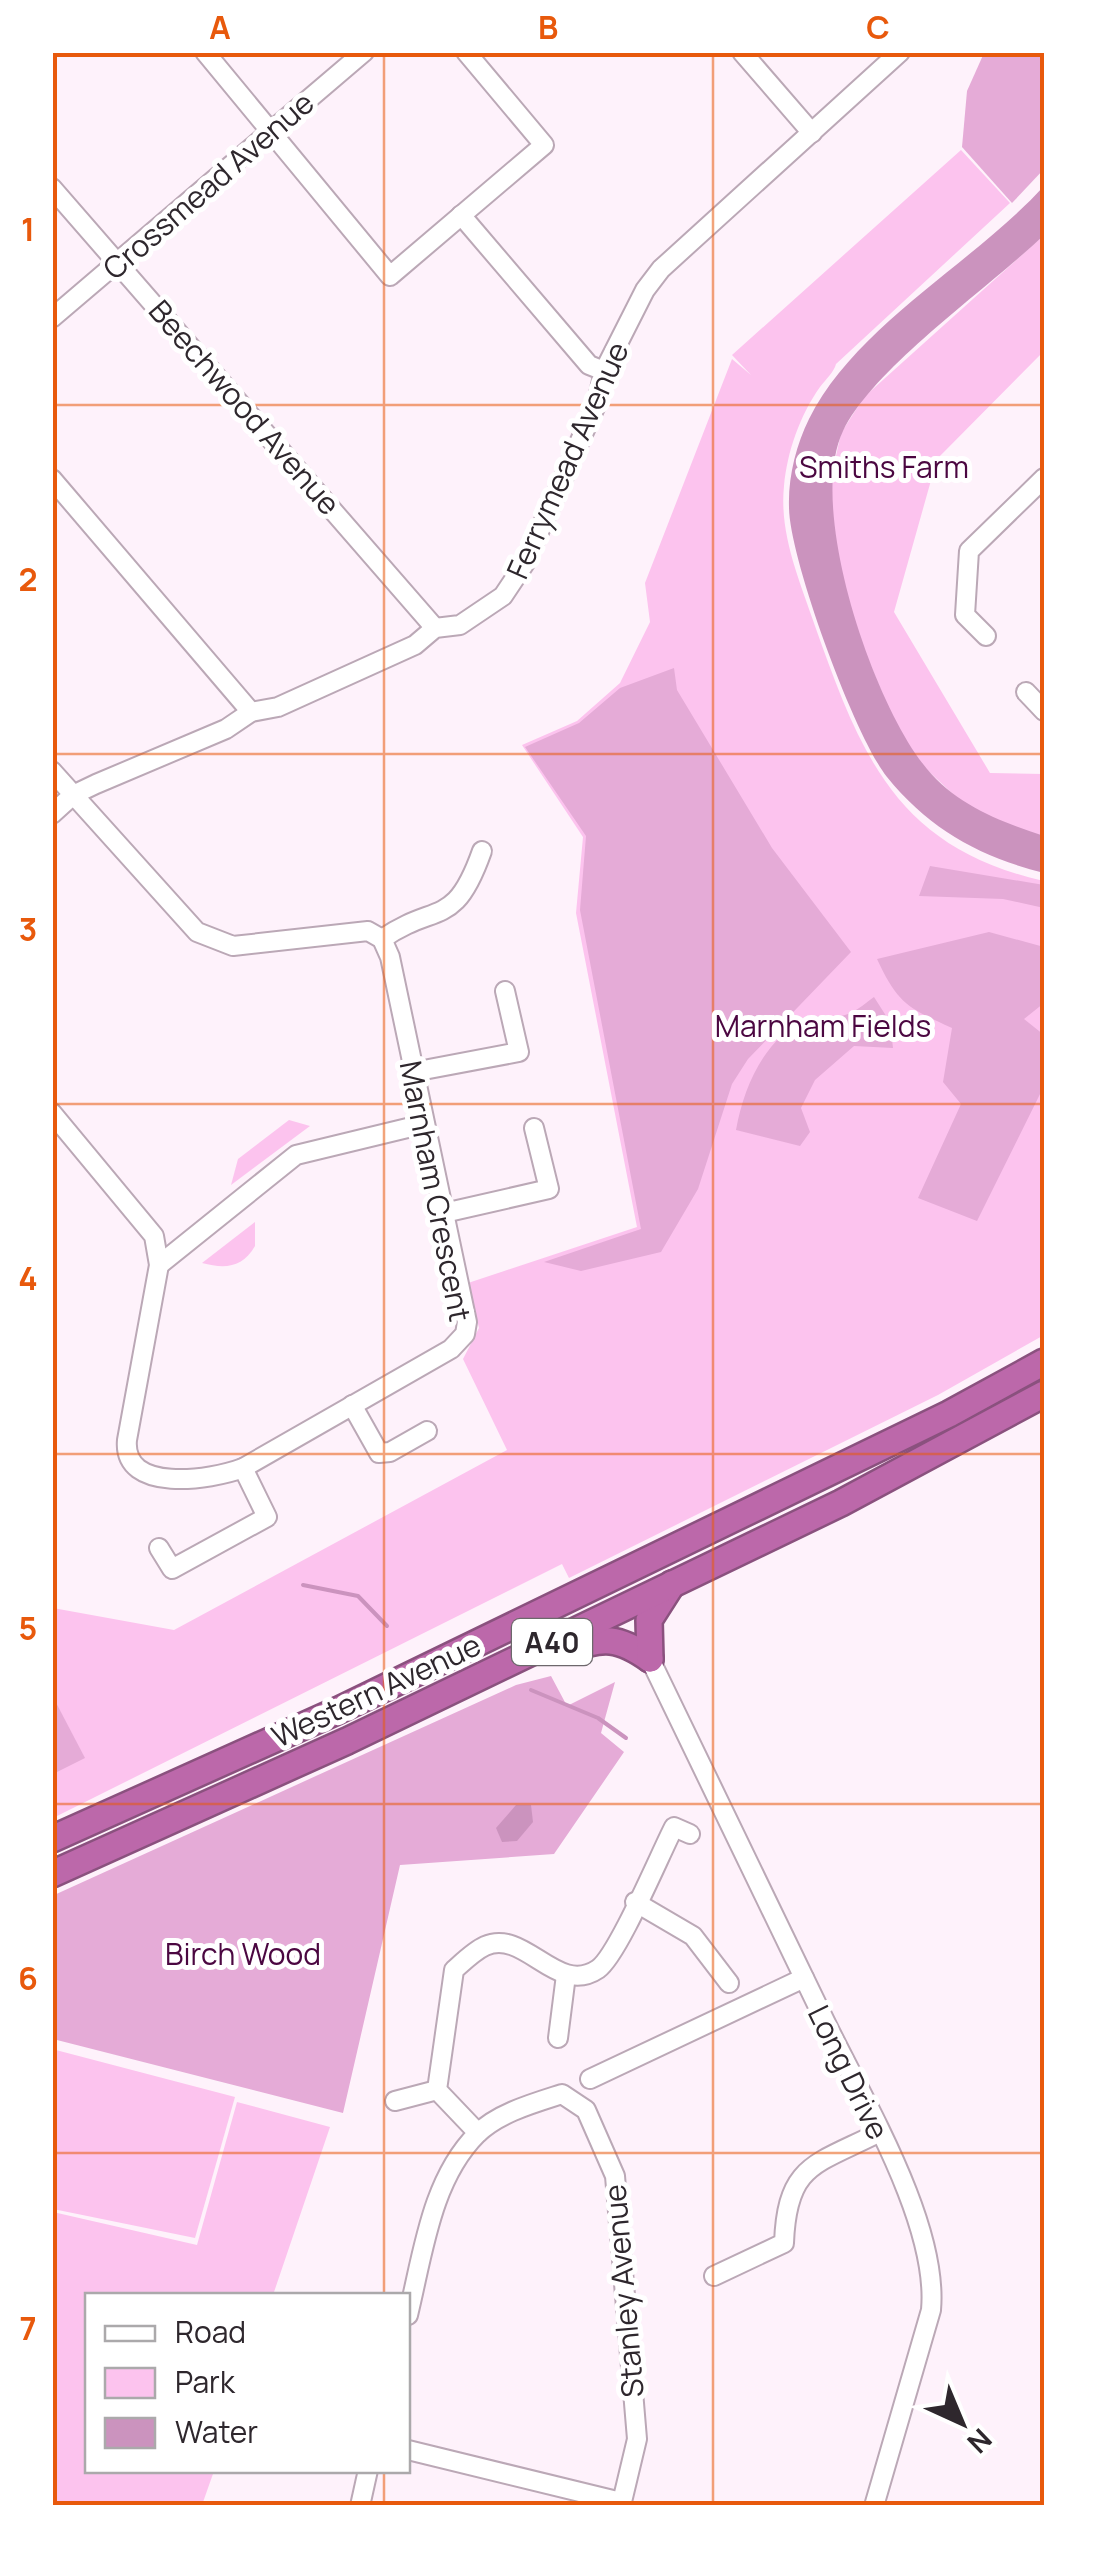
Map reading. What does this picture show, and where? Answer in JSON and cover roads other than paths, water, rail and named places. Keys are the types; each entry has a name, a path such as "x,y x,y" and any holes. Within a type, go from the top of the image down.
{"highway":[{"name":"Western Avenue","path":"52,1839 338,1710 948,1414 1044,1362"},
{"name":"Western Avenue","path":"52,1874 347,1741 841,1503 1044,1394"},
{"path":"650,1659 649,1620 672,1584"},
{"path":"347,1741 599,1638 624,1641 650,1659"}],"street":[{"path":"205,52 390,276 544,144 466,52"},
{"name":"Crossmead Avenue","path":"52,318 364,52"},
{"path":"742,52 812,132"},
{"name":"Ferrymead Avenue","path":"52,814 74,795 226,729 251,712 278,706 414,645 434,628 460,625 488,609 516,581 596,402 604,371 645,290 661,269 900,52"},
{"name":"Beechwood Avenue","path":"52,188 434,628"},
{"path":"461,215 589,365 604,371"},
{"path":"986,636 965,615 969,551 1044,478"},
{"path":"52,479 251,712"},
{"path":"1026,692 1044,711"},
{"path":"52,770 196,932 233,946 368,932 382,939 452,906 470,886 482,851"},
{"name":"Marnham Crescent","path":"160,1264 126,1455 132,1466 150,1475 209,1480 243,1468 451,1349 465,1334 467,1322 444,1212 382,939"},
{"path":"412,1072 519,1052 505,991"},
{"path":"52,1113 154,1236 160,1264 296,1155 424,1124"},
{"path":"444,1212 549,1189 534,1128"},
{"path":"352,1405 379,1453 390,1452 427,1431"},
{"path":"159,1548 172,1569 267,1517 243,1468"},
{"name":"Long Drive","path":"650,1659 912,2207 934,2280 930,2310 874,2506"},
{"path":"437,2090 454,1970 486,1946 504,1944 566,1976 599,1968 614,1949 674,1827 690,1834"},
{"path":"635,1902 693,1936 729,1983"},
{"path":"558,2038 566,1976"},
{"path":"590,2080 804,1978"},
{"path":"395,2101 437,2090"},
{"path":"410,2307 439,2191 478,2133 437,2090"},
{"name":"Stanley Avenue","path":"478,2133 522,2107 562,2094 586,2110 614,2176 637,2439 621,2504"},
{"path":"714,2276 784,2243 785,2205 795,2183 808,2169 878,2133"},
{"path":"410,2451 621,2504"},
{"path":"360,2506 367,2473"}],"water":[{"path":"1044,186 1044,235 934,329 879,381 858,407 843,431 834,465 833,508 851,606 886,701 907,740 927,769 952,793 996,818 1044,836 1044,873 998,859 957,839 920,812 887,777 858,725 826,646 800,565 789,496 800,440 830,385 886,324"},
{"path":"516,1805 531,1805 533,1822 517,1841 502,1842 496,1828"}],"waterway":[{"path":"303,1585 358,1596 387,1626"},
{"path":"531,1690 598,1718 626,1738"}],"park label":[{"name":"Smiths Farm","path":"884,466"},
{"name":"Marnham Fields","path":"823,1025"},
{"name":"Birch Wood","path":"243,1953"}]}
